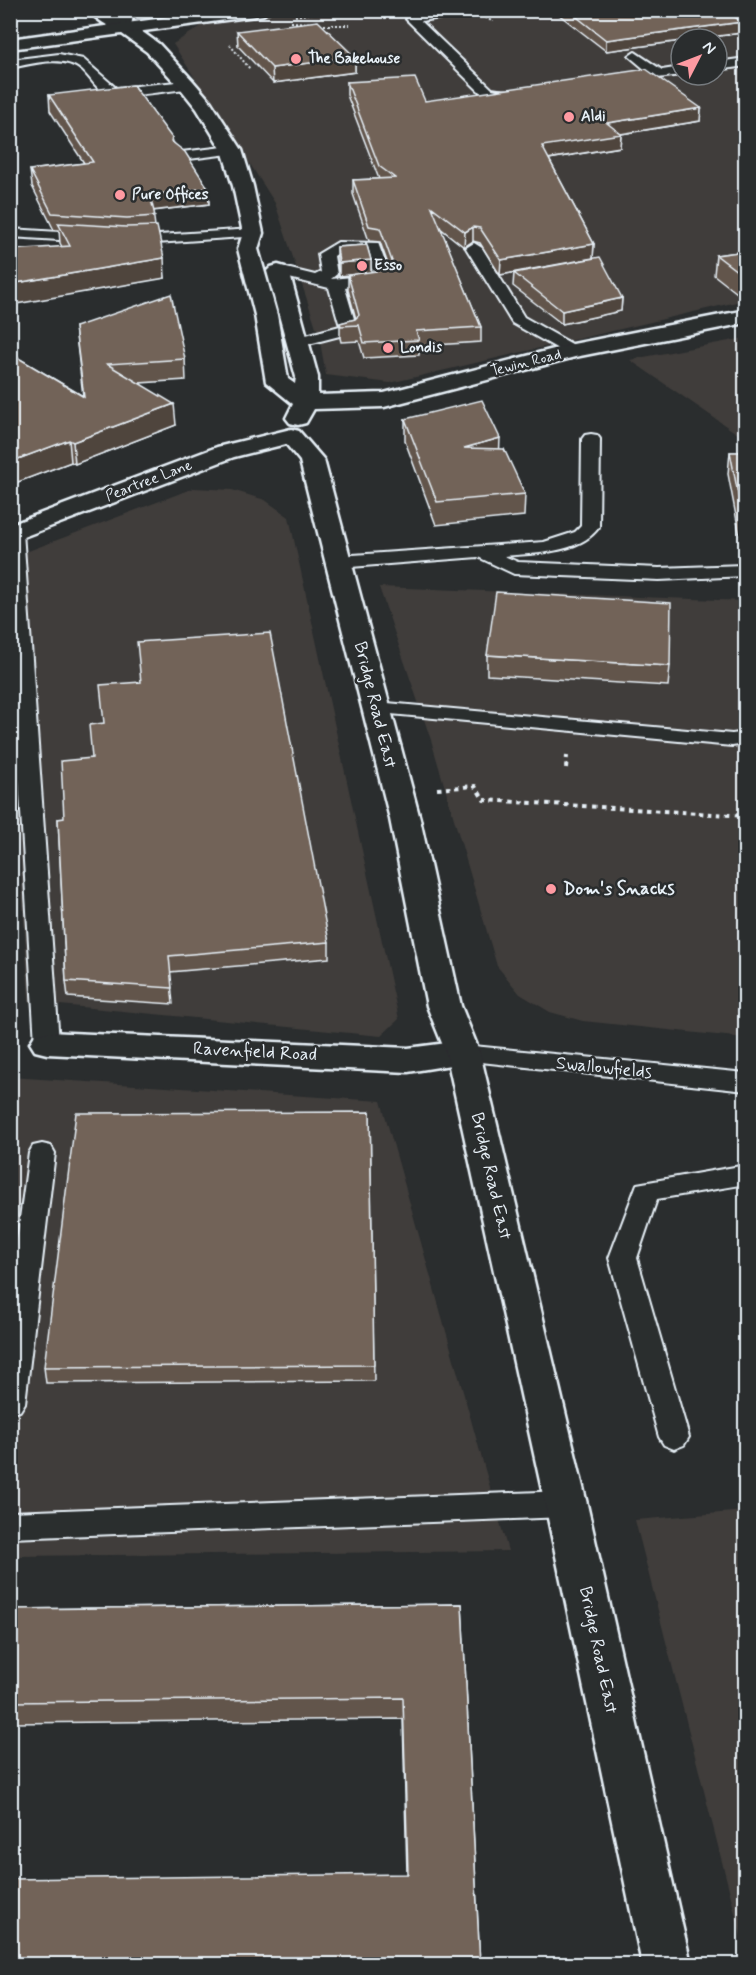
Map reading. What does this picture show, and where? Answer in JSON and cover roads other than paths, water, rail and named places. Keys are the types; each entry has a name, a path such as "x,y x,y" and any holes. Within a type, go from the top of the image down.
{"street":[{"path":"96,10 125,19 205,106 232,150 243,186 253,233 248,249 266,315 277,382 306,402"},
{"path":"10,44 125,19 263,10"},
{"path":"253,233 272,250 307,377 306,402 291,436"},
{"name":"Tewin Road","path":"306,402 384,400 573,351 746,316"},
{"name":"Peartree Lane","path":"12,533 226,452 291,436"},
{"name":"Bridge Road East","path":"291,436 312,460 398,793 444,1006 463,1053 566,1504 667,1965"},
{"name":"Ravenfield Road","path":"46,1043 408,1059 463,1053"}],"lane":[{"path":"448,10 448,13 412,19 488,92 506,96 538,92"},
{"path":"717,10 746,30"},
{"path":"635,56 660,75"},
{"path":"10,64 56,59 76,62 84,66 106,89 114,92 187,85"},
{"path":"729,64 746,62"},
{"path":"615,81 669,74"},
{"path":"181,156 232,150"},
{"path":"10,233 110,239 253,233"},
{"path":"278,271 316,281 336,285 383,278 373,246 338,247 326,254 329,274 316,281"},
{"path":"474,248 500,281 518,320 573,351"},
{"path":"297,342 349,329 336,285"},
{"path":"338,562 546,547 582,536 590,527 591,439"},
{"path":"12,533 46,1043"},
{"path":"484,553 514,568 659,574 743,571"},
{"path":"376,708 732,740 746,738"},
{"name":"Swallowfields","path":"463,1053 746,1082"},
{"path":"10,1403 42,1153"},
{"path":"674,1437 623,1258 646,1191 746,1174"},
{"path":"10,1525 566,1504"}],"place":[{"name":"The Bakehouse","path":"296,59"},
{"name":"Aldi","path":"569,117"},
{"name":"Pure Offices","path":"120,195"},
{"name":"Esso","path":"362,266"},
{"name":"Londis","path":"388,348"},
{"name":"Dom's Snacks","path":"551,889"}]}
